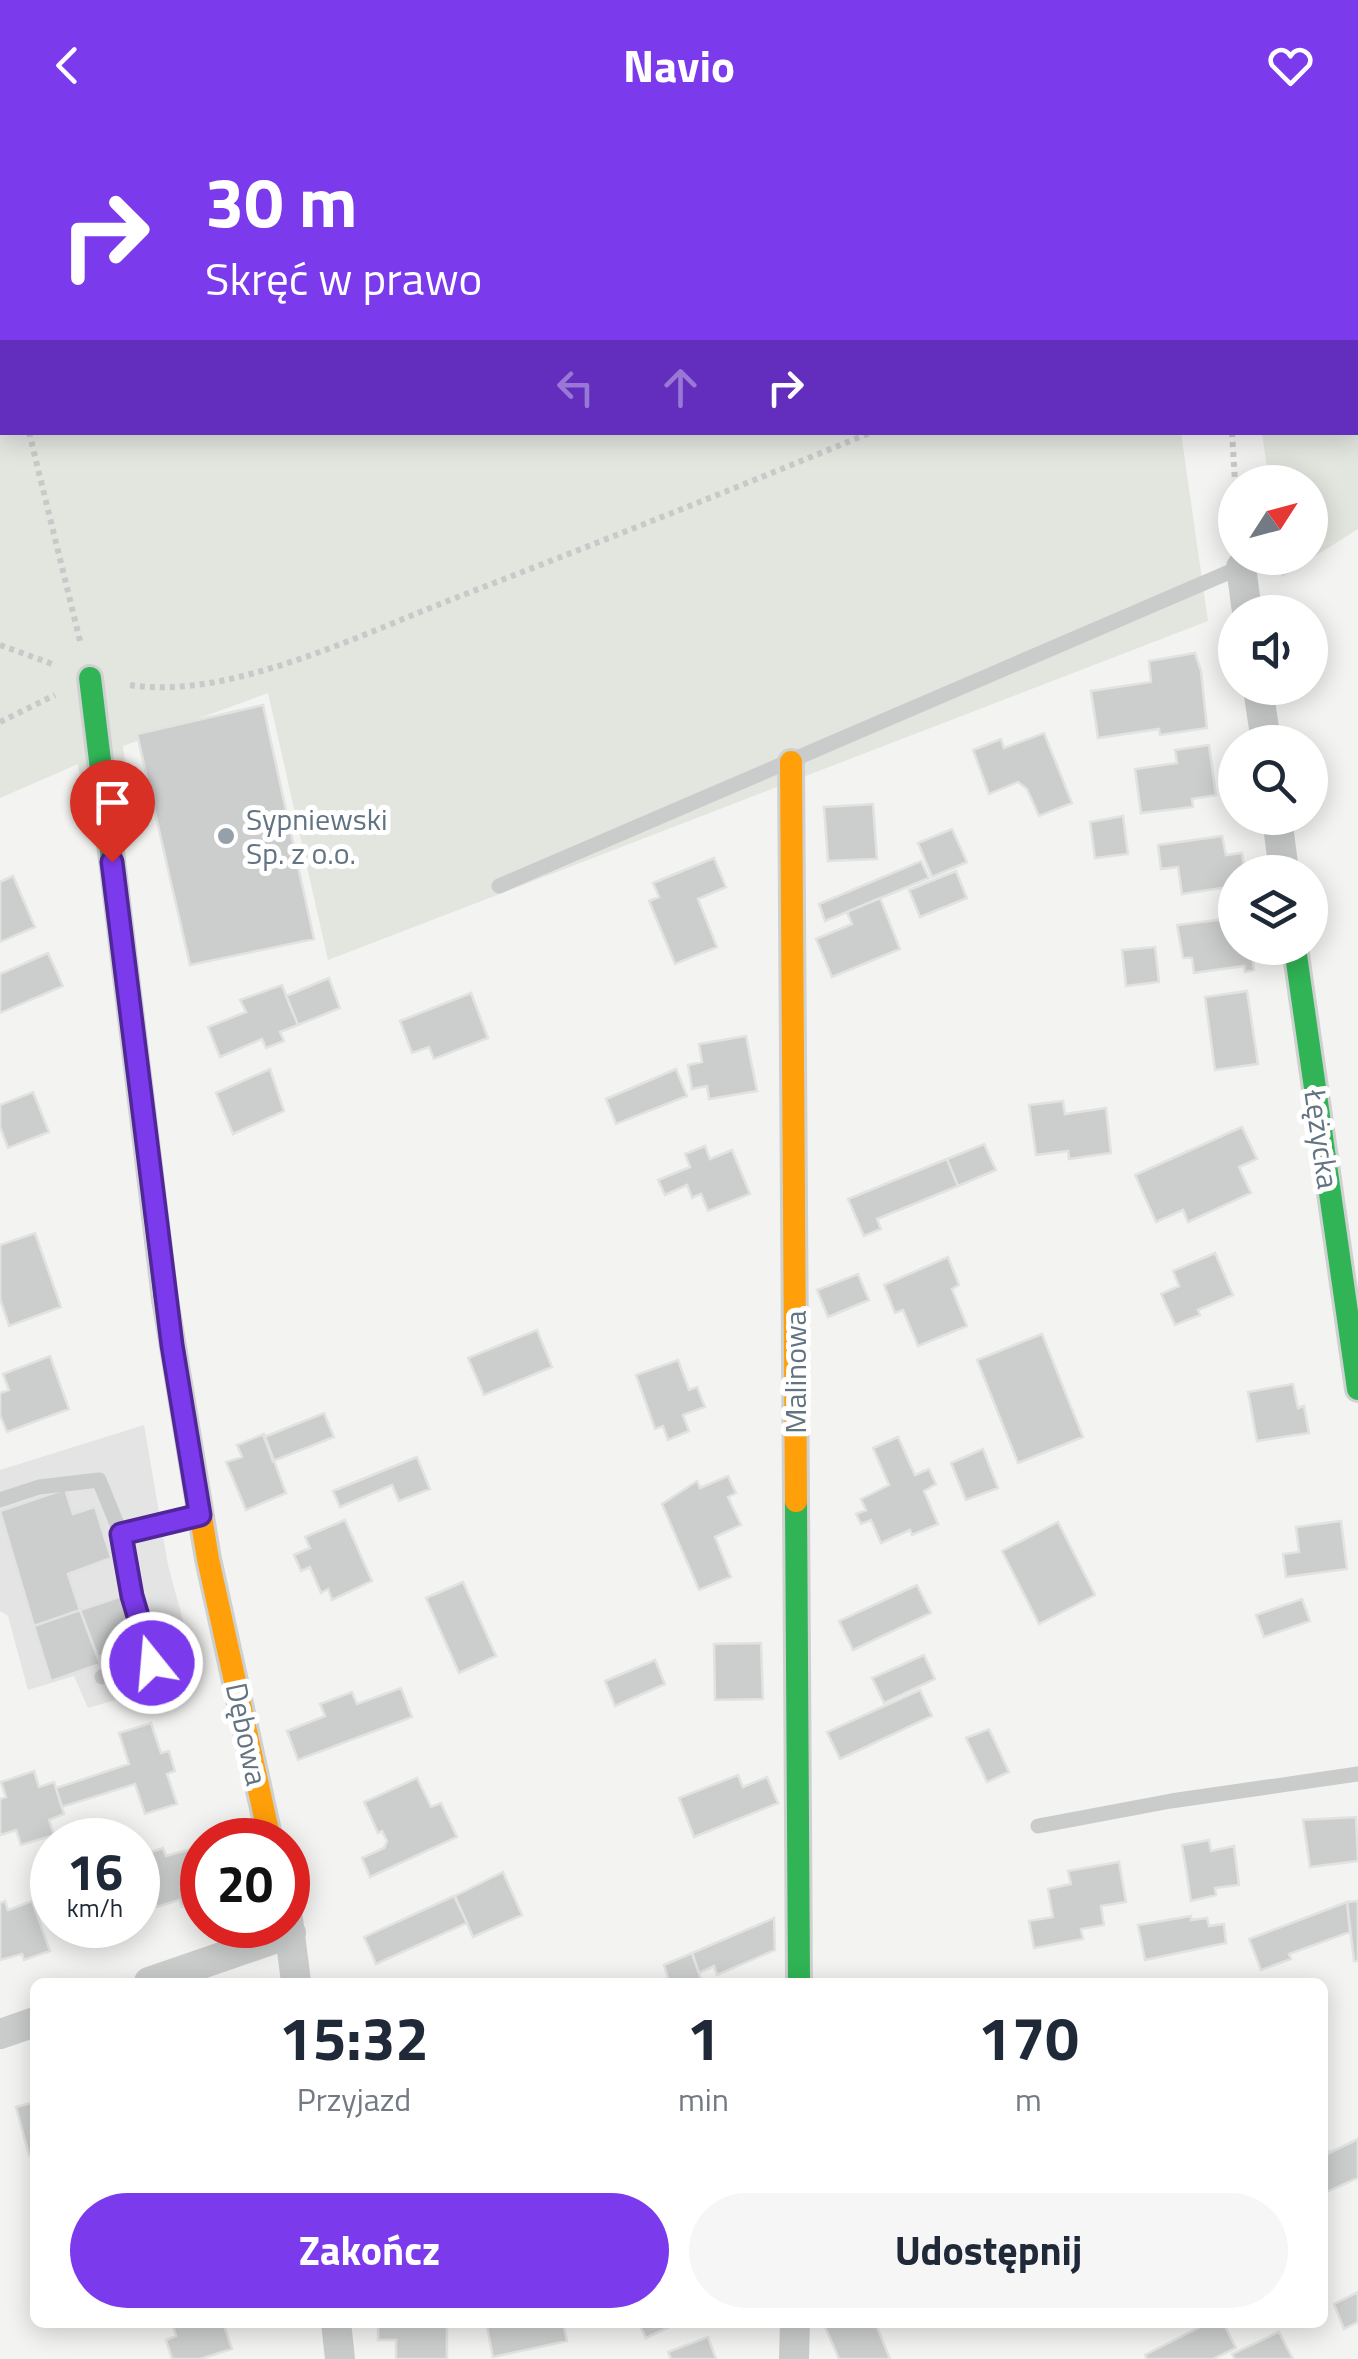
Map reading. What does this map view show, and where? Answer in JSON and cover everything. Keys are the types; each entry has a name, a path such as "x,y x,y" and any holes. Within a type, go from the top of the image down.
{"street":[{"name":"Dębowa","path":"90,678 169,1325 200,1515 265,1818"},
{"name":"Malinowa","path":"791,762 799,1978"},
{"name":"Łężycka","path":"1297,965 1358,1389"},
{"path":"158,1978 234,1948"},
{"path":"292,1948 296,1978"},
{"path":"0,2034 30,2024"},
{"path":"337,2328 340,2359"},
{"path":"794,2359 795,2328"}],"lane":[{"path":"499,886 1223,575"},
{"path":"0,1500 39,1486 99,1480 121,1534 132,1596 152,1663"},
{"path":"121,1534 200,1515"},
{"path":"102,1677 180,1655"},
{"path":"1038,1826 1171,1801 1358,1774"}],"path":[{"path":"30,435 90,678"},
{"path":"0,644 90,678 162,690 230,681 660,519 865,435"},
{"path":"1232,435 1234,465"},
{"path":"0,722 90,678"}],"shaded area":[{"path":"0,435 1181,435 1208,621 328,960 268,693 123,746 133,819 90,837 78,764 0,798"},
{"path":"1262,435 1358,435 1358,529 1328,548 1328,465 1267,465"},
{"path":"144,1425 168,1565 198,1676 88,1708 74,1676 28,1690 8,1616 0,1611 0,1470"}],"building":[{"path":"1195,653 1201,671 1207,728 1160,735 1159,729 1098,738 1091,691 1151,682 1149,661"},
{"name":"Sypniewski Sp. z o.o.","path":"263,705 314,939 190,965 137,734"},
{"path":"1044,733 1072,803 1039,816 1027,789 1018,782 989,794 973,750 1001,739 1004,748"},
{"path":"1209,745 1216,795 1192,799 1193,807 1141,813 1135,769 1177,763 1175,750"},
{"path":"873,804 877,859 828,861 824,807"},
{"path":"1123,816 1128,854 1095,858 1090,822"},
{"path":"952,829 967,862 932,877 918,843"},
{"path":"1222,836 1226,855 1218,855 1218,889 1182,894 1178,867 1161,869 1158,845"},
{"path":"714,858 726,887 698,899 717,947 675,964 649,901 659,897 653,883"},
{"path":"921,861 929,878 825,921 819,904"},
{"path":"956,871 967,898 920,917 909,890"},
{"path":"13,876 35,927 0,942 0,882"},
{"path":"880,898 900,949 832,977 816,939 852,924 847,912"},
{"path":"1218,920 1218,965 1253,965 1254,970 1245,972 1244,966 1194,973 1192,958 1183,958 1177,925"},
{"path":"1155,947 1159,982 1126,986 1122,950"},
{"path":"48,953 63,986 0,1013 0,974"},
{"path":"329,978 340,1008 298,1025 286,996"},
{"path":"282,985 298,1025 280,1032 284,1041 266,1048 262,1039 220,1057 208,1027 246,1012 240,1000"},
{"path":"1247,991 1258,1064 1215,1070 1205,997"},
{"path":"471,993 488,1038 434,1059 429,1047 412,1053 400,1021"},
{"path":"746,1036 757,1091 709,1099 707,1086 692,1089 688,1065 702,1062 699,1044"},
{"path":"270,1069 284,1111 233,1134 216,1093"},
{"path":"676,1069 687,1096 616,1124 606,1099"},
{"path":"33,1092 49,1132 8,1148 0,1127 0,1105"},
{"path":"1063,1101 1065,1114 1106,1108 1111,1153 1069,1159 1068,1151 1036,1155 1029,1105"},
{"path":"1242,1127 1257,1159 1239,1167 1251,1193 1188,1222 1183,1210 1156,1222 1135,1175"},
{"path":"984,1144 996,1170 958,1186 947,1159"},
{"path":"705,1146 710,1159 732,1150 750,1194 708,1211 701,1194 692,1198 687,1185 665,1195 658,1180 690,1167 685,1154"},
{"path":"947,1159 958,1186 877,1219 881,1229 864,1236 848,1199"},
{"path":"35,1233 61,1307 9,1326 0,1299 0,1245"},
{"path":"1215,1253 1233,1295 1175,1325 1161,1294 1179,1286 1173,1271"},
{"path":"948,1257 959,1285 952,1289 967,1326 918,1346 903,1310 895,1313 884,1285"},
{"path":"858,1274 869,1300 828,1317 817,1290"},
{"path":"537,1330 552,1367 484,1395 468,1358"},
{"path":"1042,1334 1083,1437 1018,1463 977,1360"},
{"path":"50,1356 69,1409 7,1432 0,1415 0,1393 9,1390 3,1374"},
{"path":"678,1360 689,1390 697,1387 705,1407 683,1415 689,1431 668,1440 663,1426 655,1429 636,1375"},
{"path":"1293,1384 1298,1408 1304,1406 1309,1433 1257,1441 1248,1392"},
{"path":"324,1413 334,1437 273,1461 264,1437"},
{"path":"264,1434 286,1493 246,1510 226,1462 242,1457 237,1445"},
{"path":"898,1437 915,1475 929,1469 936,1484 924,1491 938,1524 912,1535 910,1530 881,1543 871,1520 861,1524 856,1514 866,1510 861,1499 889,1485 873,1448"},
{"path":"983,1449 998,1488 966,1500 951,1463"},
{"path":"417,1457 430,1489 399,1501 392,1485 340,1507 333,1491"},
{"path":"728,1476 736,1493 728,1497 741,1525 715,1537 731,1577 699,1590 662,1504 697,1481 700,1488"},
{"path":"65,1489 73,1514 95,1507 111,1558 68,1574 80,1610 34,1626 0,1511"},
{"path":"345,1520 372,1581 332,1600 328,1589 321,1593 310,1567 301,1571 294,1555 310,1548 305,1537"},
{"path":"1341,1521 1347,1569 1286,1577 1283,1554 1299,1552 1296,1527"},
{"path":"1058,1522 1095,1595 1039,1624 1002,1551"},
{"path":"463,1582 496,1656 459,1673 426,1598"},
{"path":"917,1585 931,1613 853,1650 839,1621"},
{"path":"122,1596 137,1644 98,1657 80,1610"},
{"path":"1302,1599 1310,1621 1264,1637 1256,1615"},
{"path":"80,1610 100,1664 51,1681 34,1626"},
{"path":"761,1643 763,1699 715,1700 714,1644"},
{"path":"924,1655 935,1679 884,1703 872,1678"},
{"path":"655,1660 665,1684 615,1706 605,1681"},
{"path":"401,1688 412,1717 298,1760 287,1731 325,1716 320,1704 352,1692 357,1704"},
{"path":"920,1690 932,1716 840,1759 827,1732"},
{"path":"151,1723 161,1753 169,1751 175,1771 167,1774 177,1804 145,1814 135,1784 62,1807 56,1788 129,1764 119,1733"},
{"path":"989,1729 1009,1772 987,1782 966,1738"},
{"path":"34,1771 39,1787 54,1782 64,1814 30,1818 30,1842 21,1845 16,1830 1,1835 0,1799 6,1797 1,1782"},
{"path":"738,1775 743,1787 767,1777 778,1803 694,1837 679,1798"},
{"path":"417,1778 431,1807 441,1803 457,1837 370,1877 362,1858 384,1848 387,1841 382,1831 378,1833 364,1802"},
{"path":"1356,1817 1358,1861 1310,1867 1303,1820"},
{"path":"1209,1840 1211,1851 1234,1846 1239,1885 1215,1888 1216,1895 1191,1901 1182,1845"},
{"path":"160,1849 166,1856 180,1852 180,1902 160,1906"},
{"path":"1119,1862 1126,1902 1101,1906 1104,1925 1081,1929 1083,1939 1034,1948 1029,1921 1053,1917 1048,1889 1071,1884 1068,1871"},
{"path":"503,1872 522,1915 473,1937 455,1896"},
{"path":"454,1896 467,1923 376,1964 364,1937"},
{"path":"5,1901 8,1910 30,1902 30,1948 50,1951 24,1960 22,1954 0,1960 0,1903"},
{"path":"1358,1901 1358,1961 1354,1961 1347,1902"},
{"path":"1347,1902 1350,1932 1289,1954 1291,1959 1261,1970 1249,1939"},
{"path":"1191,1916 1191,1920 1207,1918 1209,1926 1224,1924 1226,1943 1145,1960 1138,1925"},
{"path":"774,1918 775,1950 717,1975 714,1966 699,1973 692,1953"},
{"path":"692,1953 701,1978 668,1978 664,1965"},
{"path":"30,2103 30,2155 29,2155 16,2107"},
{"path":"1358,2139 1358,2178 1328,2191 1328,2151"},
{"path":"1358,2292 1358,2322 1344,2329 1334,2304"},
{"path":"174,2328 225,2328 232,2349 200,2359 172,2359 166,2340 176,2336"},
{"path":"378,2328 447,2328 447,2359 396,2359 396,2340 378,2340"},
{"path":"487,2328 564,2328 567,2341 493,2357"},
{"path":"641,2328 667,2328 646,2338"},
{"path":"826,2328 877,2328 890,2359 839,2359"},
{"path":"1198,2328 1226,2328 1236,2348 1213,2359 1147,2359 1145,2355"},
{"path":"1279,2332 1293,2359 1235,2359 1232,2354"},
{"path":"708,2337 716,2359 671,2359 668,2352"}],"traffic: fast":[{"path":"90,678 165,1299"},
{"path":"1297,965 1358,1389"},
{"path":"796,1501 799,1978"}],"traffic: slow":[{"path":"791,762 796,1501"},
{"path":"165,1299 208,1559 265,1818"}],"place":[{"name":"Sypniewski Sp. z o.o.","path":"226,836"}],"route":[{"path":"112,862 148,1168 200,1515 121,1534 132,1596 152,1663"}]}
